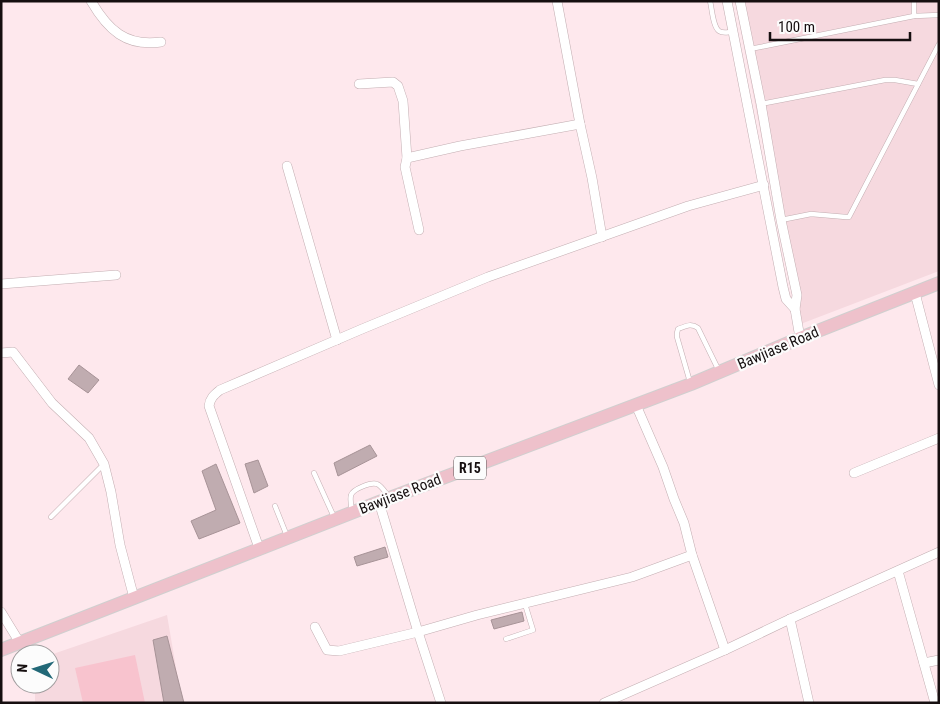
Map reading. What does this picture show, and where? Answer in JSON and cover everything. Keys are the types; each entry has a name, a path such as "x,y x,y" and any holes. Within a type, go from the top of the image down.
{"main road":[{"name":"Bawjiase Road","path":"1,650 287,537 690,384 939,283"}],"street":[{"path":"91,1 112,30 129,40 147,44 161,42"},
{"path":"556,1 602,237"},
{"path":"727,1 786,299 794,309"},
{"path":"740,1 797,295 794,309 800,338"},
{"path":"359,84 393,82 398,86 403,102 405,167 419,230"},
{"path":"406,158 580,124"},
{"path":"287,166 337,340"},
{"path":"259,548 209,406 212,396 220,390 488,277 688,206 764,186"},
{"path":"1,284 116,275"},
{"path":"915,292 939,385"},
{"path":"1,353 13,352 52,403 89,438 104,464 120,545 134,598"},
{"path":"636,405 663,467 684,523 692,555 725,650"},
{"path":"854,473 939,438"},
{"path":"384,500 418,632 441,703"},
{"path":"604,703 939,552"},
{"path":"315,628 327,650 339,652 477,615 632,577 692,555"},
{"path":"898,571 935,703"},
{"path":"1,612 20,643"},
{"path":"790,619 809,703"},
{"path":"924,662 939,660"}],"lane":[{"path":"710,1 715,25 718,30 734,32"},
{"path":"914,1 914,16"},
{"path":"749,49 914,16 939,15"},
{"path":"782,220 811,214 849,217 939,44"},
{"path":"761,104 885,80 918,84"},
{"path":"690,384 677,338 678,329 689,325 694,325 698,328 720,372"},
{"path":"51,517 104,464"},
{"path":"314,473 335,519"},
{"path":"352,512 351,495 353,491 359,488 377,484 382,488 384,500"},
{"path":"274,506 287,537"},
{"path":"506,639 533,630 525,604"}],"shaded area":[{"path":"735,1 939,1 939,271 798,325"},
{"path":"167,615 182,703 35,703 35,694 60,694 60,652"},
{"path":"135,655 145,703 83,703 75,668"}],"building":[{"path":"79,365 99,380 88,393 68,379"},
{"path":"370,445 377,456 338,476 334,463"},
{"path":"258,460 268,486 254,493 245,464"},
{"path":"216,464 240,523 199,539 191,521 216,510 202,471"},
{"path":"385,547 388,557 357,566 354,557"},
{"path":"522,612 524,621 494,629 491,620"},
{"path":"167,636 184,703 164,703 153,640"}]}
